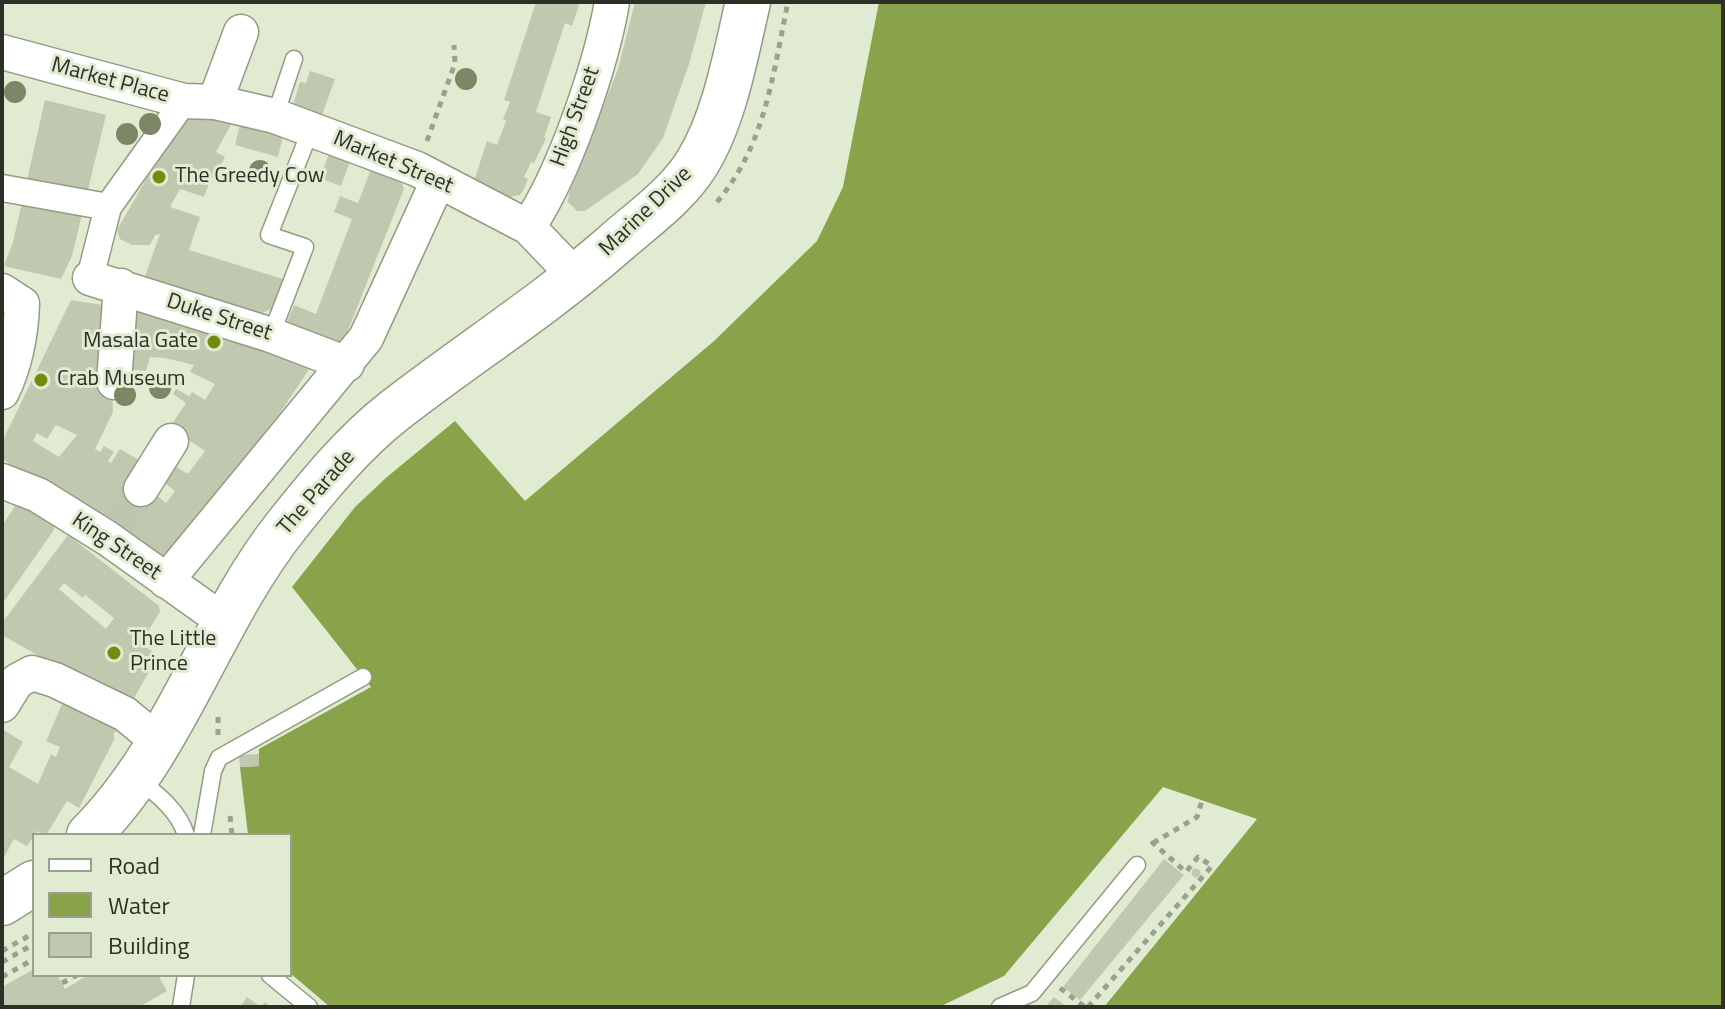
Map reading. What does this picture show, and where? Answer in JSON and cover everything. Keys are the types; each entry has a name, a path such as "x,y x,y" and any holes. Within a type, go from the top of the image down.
{"main road":[{"name":"Marine Drive","path":"576,277 667,198 697,162 720,108 748,2"},
{"name":"The Parade","path":"91,833 148,761 196,680 253,573 338,463 392,413 576,277"},
{"path":"2,903 32,884"}],"street":[{"name":"High Street","path":"528,227 541,208 569,143 594,73 612,2"},
{"path":"200,102 241,32"},
{"name":"Market Place","path":"2,52 200,102 108,207 105,282"},
{"name":"Market Street","path":"200,102 275,116 428,175 528,227 576,277"},
{"path":"166,581 366,338 379,314 428,175"},
{"path":"2,188 108,207"},
{"path":"105,282 114,382"},
{"name":"Duke Street","path":"105,282 271,335 347,364"},
{"path":"2,291 22,304 22,328 10,376 2,392"},
{"path":"141,489 171,441"},
{"name":"King Street","path":"2,481 112,531 166,581 225,622"},
{"path":"2,705 17,681 32,673 55,680 125,714 148,761"}],"lane":[{"path":"275,116 294,59"},
{"path":"271,335 305,247 269,235 311,129"},
{"path":"202,833 213,771 219,758 363,677"},
{"path":"148,761 161,797 177,816 185,833"},
{"path":"1000,1007 1032,993 1137,865"},
{"path":"181,1007 186,977"},
{"path":"272,977 309,1007"}],"path":[{"path":"428,175 455,63 454,45"},
{"path":"218,711 219,758"},
{"path":"1137,865 1153,843 1197,817 1202,801"},
{"path":"1088,1007 1212,866 1198,857 1186,872 1153,843"},
{"path":"2,951 32,934"},
{"path":"2,962 32,945"},
{"path":"2,977 32,960"},
{"path":"62,983 73,977"}],"water":[{"path":"879,2 1723,2 1723,1007 1104,1007 1257,819 1163,787 1004,976 939,1007 330,1007 292,975 292,833 248,833 240,767 259,766 259,749 371,687 292,587 355,507 455,421 525,501 714,341 817,241 843,187"}],"building":[{"path":"536,2 580,2 572,26 565,23 536,112 551,117 546,138 524,177 528,179 523,191 520,195 509,197 473,184 487,141 497,145 506,121 503,119 510,102 504,100"},
{"path":"635,2 706,2 689,64 663,138 638,174 585,211 577,211 568,202 569,193 618,69"},
{"path":"310,71 335,79 322,115 293,105 300,82 306,83"},
{"path":"45,100 106,115 72,256 61,279 4,266 13,242"},
{"path":"195,114 233,121 216,152 225,157 214,179 199,170 196,177 209,183 204,197 180,189 170,207 200,217 189,250 283,279 273,308 256,316 144,279 160,234 155,235 150,245 132,245 120,239 117,230 181,119"},
{"path":"240,125 283,136 278,157 235,145"},
{"path":"330,151 351,159 341,186 320,178"},
{"path":"372,166 400,177 404,189 341,348 285,327 294,305 316,314 352,219 334,212 340,196 358,203"},
{"path":"71,300 109,306 113,412 95,449 100,452 104,446 114,452 108,461 111,463 120,449 139,460 128,478 166,503 175,491 162,481 173,465 188,474 205,451 170,427 186,403 173,394 176,389 189,396 192,392 205,400 215,384 190,372 194,365 165,358 150,357 146,371 116,368 125,307 314,362 256,449 164,558 105,514 100,519 2,459 2,442","holes":["56,425 77,435 59,457 33,441 37,433 47,439"]},
{"path":"23,503 53,523 54,530 2,604 2,526 15,506"},
{"path":"68,535 159,606 160,612 140,644 152,651 150,670 129,707 2,635 2,623","holes":["64,583 83,598 85,595 114,618 106,629 59,589"]},
{"path":"65,697 117,729 79,808 67,801 47,833 32,833 27,846 14,839 2,861 2,729 23,742 9,767 38,784 51,754 56,757 60,747 46,741"},
{"path":"259,754 259,766 240,767 239,755"},
{"path":"1164,859 1184,875 1080,1000 1063,987"},
{"path":"1196,869 1200,873 1196,877 1192,873"},
{"path":"32,970 32,977 58,977 65,989 85,977 159,977 167,991 139,1007 2,1007 2,987"},
{"path":"247,997 261,1007 240,1007"},
{"path":"1054,997 1067,1007 1045,1007"}],"tunnel":[{"path":"117,523 141,489"}],"place":[{"name":"The Greedy Cow","path":"159,177"},
{"name":"Masala Gate","path":"214,342"},
{"name":"Crab Museum","path":"41,380"},
{"name":"The Little Prince","path":"114,653"}]}
